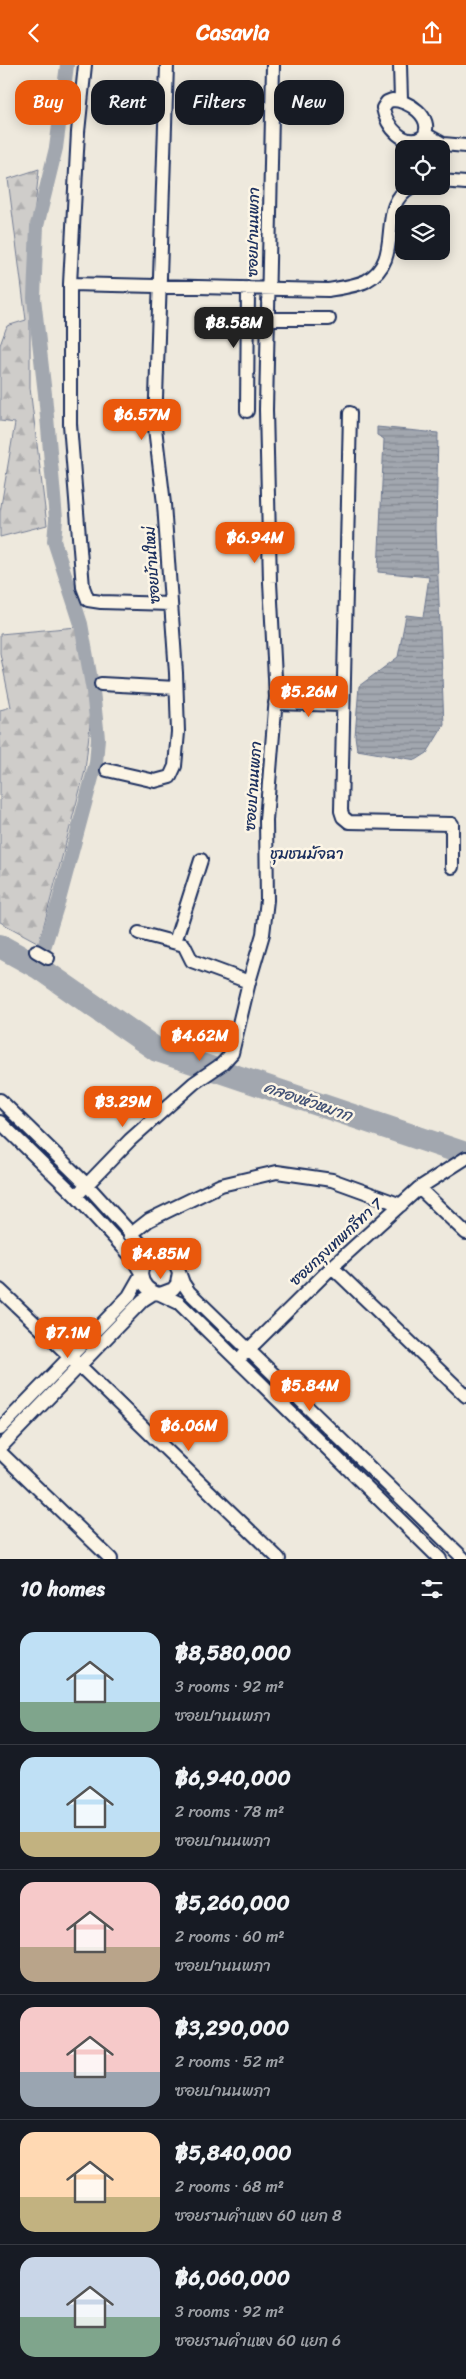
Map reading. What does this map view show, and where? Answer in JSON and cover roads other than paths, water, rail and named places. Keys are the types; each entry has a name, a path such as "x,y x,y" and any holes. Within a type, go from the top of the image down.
{"street":[{"path":"85,65 78,132 70,284 70,424 83,587 88,600 171,603"},
{"name":"ซอยบ้านใหม่","path":"107,770 155,781 170,777 175,766 178,732 164,504 155,428 167,65"},
{"name":"ซอยปานนพภา","path":"76,1196 130,1140 194,1083 222,1064 232,1053 263,934 267,900 266,820 275,703 266,410 273,65"},
{"path":"400,65 401,100"},
{"path":"401,100 413,105 422,116 426,127 425,134 416,140 405,138 387,124 383,109 387,102 401,100"},
{"path":"425,134 443,144 466,146"},
{"path":"450,182 466,183"},
{"path":"70,284 328,290 366,281 378,272 389,251 394,205 400,195"},
{"path":"247,411 248,288"},
{"path":"267,319 329,319"},
{"path":"350,413 341,811 343,817 349,822 452,823 452,867"},
{"path":"101,684 176,688"},
{"path":"275,703 344,705"},
{"path":"175,942 201,860"},
{"path":"139,933 184,945 192,961 249,982"},
{"path":"36,951 48,958"},
{"path":"0,1100 86,1184 130,1235 147,1251 169,1257 178,1266 183,1283 189,1291 464,1559"},
{"path":"0,1122 76,1196 131,1256 140,1273 143,1284 179,1303 440,1559"},
{"name":"ซอยกรุงเทพกรีฑา 7","path":"238,1361 332,1267 420,1188 466,1159"},
{"path":"130,1235 149,1220 221,1185 277,1172 332,1180 401,1205"},
{"path":"420,1188 466,1233"},
{"path":"0,1448 76,1361 129,1295 146,1260 157,1254"},
{"path":"332,1267 466,1396"},
{"path":"0,1429 143,1300 157,1293 172,1289 177,1284 179,1272"},
{"path":"0,1290 76,1361 278,1559"},
{"path":"0,1452 111,1559"},
{"path":"344,1464 354,1452"}],"waterway":[{"path":"38,967 59,900 96,763 98,738 93,691 81,624 54,541 56,519 34,298 37,226 56,148 67,65"},
{"name":"คลองหัวหมาก","path":"0,946 38,967 157,1050 466,1154"}],"district":[{"name":"ชุมชนมัจฉา","path":"307,853"}]}
